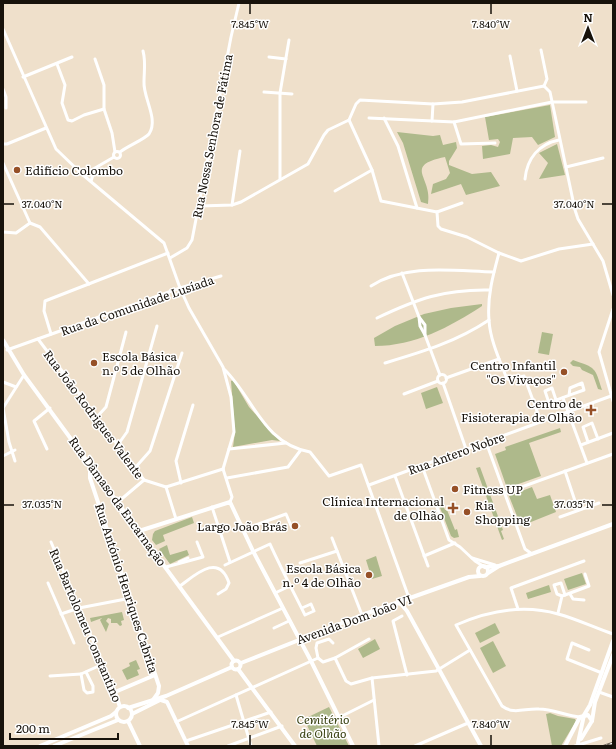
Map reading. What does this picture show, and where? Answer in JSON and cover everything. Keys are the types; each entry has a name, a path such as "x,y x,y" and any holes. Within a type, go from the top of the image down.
{"main road":[{"name":"Rua Dâmaso da Encarnação","path":"3,340 7,350 24,374 94,468 139,532 218,637 234,661"},
{"name":"Rua António Henriques Cabrita","path":"94,468 90,472 90,478 160,686 158,693 153,700"},
{"path":"139,532 230,502 242,530 311,661 353,746"},
{"path":"498,566 484,566 488,573 498,566 613,524"},
{"name":"Avenida Dom João VI","path":"469,577 484,566"},
{"path":"478,570 480,576"},
{"name":"Avenida Dom João VI","path":"240,663 362,615 469,577 485,576 488,573"},
{"path":"407,611 408,599"},
{"path":"397,603 407,611 481,746"},
{"path":"565,746 590,705 613,641"},
{"path":"582,716 578,743 592,721 599,692 613,656"},
{"path":"40,746 111,716 120,707 128,708 166,696 232,667 234,661 237,660 240,663 238,669"},
{"path":"232,667 235,670 238,669 253,687 295,746"},
{"path":"115,692 156,675"},
{"name":"Rua Bartolomeu Constantino","path":"115,692 120,707"},
{"path":"128,721 132,714 162,700 166,696"},
{"path":"162,700 167,702 188,746"},
{"path":"128,708 132,714"},
{"path":"116,712 118,720"},
{"path":"582,716 589,715 592,721"},
{"path":"54,746 118,720 124,722 128,721"},
{"path":"128,721 140,746"}],"street":[{"name":"Rua Nossa Senhora de Fátima","path":"170,258 187,248 192,240 200,206 231,37 240,3"},
{"path":"3,29 56,149 83,175 164,243 180,288 223,367 232,403 234,432 229,449 224,459 223,469 232,497 230,502"},
{"path":"280,179 280,93 289,40"},
{"path":"541,50 547,79 544,86"},
{"path":"115,152 120,152 146,137 151,128 151,112 144,89 146,68 143,51"},
{"path":"510,56 517,91"},
{"path":"23,77 72,57"},
{"path":"269,57 286,59"},
{"path":"96,59 104,85 104,109 112,133 115,152 114,157"},
{"path":"57,64 65,85 62,103 68,120 72,121 84,115 104,109"},
{"path":"200,206 232,204 250,199 280,179 308,164 328,130 349,120 356,104 360,100 433,104 462,102 544,86 549,89 575,210 578,219 603,261 613,296"},
{"path":"3,89 6,97 6,108"},
{"path":"264,92 292,94"},
{"path":"369,118 454,122 552,102 586,102"},
{"path":"432,121 433,104"},
{"path":"384,118 398,146 417,208"},
{"path":"349,120 372,170 380,199 383,203 437,212 462,203"},
{"path":"454,122 461,144 495,143"},
{"path":"3,144 7,144 46,128"},
{"path":"525,178 533,155 548,143 559,140"},
{"path":"232,204 240,151"},
{"path":"83,175 95,169 102,162 114,157 120,158 120,152"},
{"path":"566,167 603,158"},
{"path":"3,163 30,223 40,227 89,284"},
{"path":"91,181 95,169"},
{"path":"335,191 372,170"},
{"path":"437,212 438,226 441,229 467,237 517,260 525,260 559,249 593,244"},
{"path":"3,232 16,233 30,223"},
{"path":"51,334 44,311 45,301 168,253"},
{"path":"499,253 490,290 488,320 499,359 507,380 524,376 540,422"},
{"path":"371,286 378,281 402,273 422,271 494,272"},
{"path":"402,273 419,317 425,325 425,335 440,375 437,379 438,382"},
{"name":"Rua da Comunidade Lusíada","path":"7,350 180,288 221,276"},
{"path":"376,318 414,301 451,292 490,290"},
{"path":"613,309 599,352 613,400"},
{"path":"385,364 431,350 467,334 488,320"},
{"path":"117,446 127,432 157,326"},
{"path":"96,418 106,406 126,332"},
{"name":"Rua João Rodrigues Valente","path":"38,339 134,469 144,480 166,488"},
{"path":"134,469 150,451 182,352"},
{"path":"443,383 446,378 499,359"},
{"path":"223,367 234,378 262,422 276,436 286,443 300,451 310,452 329,476 361,465 408,599"},
{"path":"15,461 3,408 24,374"},
{"path":"440,375 444,375 446,378"},
{"path":"3,382 16,387"},
{"path":"404,394 438,382 443,383"},
{"path":"443,383 466,449"},
{"path":"556,400 552,388 544,390 549,403 584,390 582,384 570,388 569,395"},
{"name":"Rua Antero Nobre","path":"369,486 612,396"},
{"path":"563,398 587,463"},
{"path":"181,483 176,461 193,405"},
{"path":"47,449 34,421 50,408"},
{"path":"588,442 583,427 592,423 598,439"},
{"path":"580,445 613,433"},
{"path":"486,442 525,549 523,557"},
{"path":"229,449 286,443"},
{"path":"3,456 13,451"},
{"path":"227,478 288,467 300,451"},
{"path":"505,493 613,454"},
{"path":"422,466 449,540 484,566"},
{"path":"176,520 166,488 223,469"},
{"path":"565,471 578,510"},
{"path":"395,476 428,566"},
{"path":"118,502 144,480"},
{"path":"560,517 600,502"},
{"path":"212,508 230,562"},
{"path":"242,530 286,514 292,528 299,526"},
{"path":"332,538 362,615"},
{"name":"Rua Bartolomeu Constantino","path":"51,542 115,692"},
{"path":"166,567 203,557 197,542"},
{"path":"424,556 455,543"},
{"path":"225,565 270,544 302,608"},
{"path":"525,549 532,554"},
{"path":"300,563 337,551"},
{"path":"471,557 498,566"},
{"path":"176,564 188,558"},
{"path":"518,609 511,588 584,561"},
{"path":"180,586 200,571 211,568 224,574 229,583 226,590 218,594"},
{"path":"558,614 563,595 570,594 589,586 585,574"},
{"path":"48,583 74,643"},
{"path":"275,593 290,586"},
{"path":"570,594 573,600 584,600"},
{"path":"61,614 79,608 130,598"},
{"path":"218,637 283,608"},
{"path":"582,716 538,708 515,712 507,711 502,706 456,625 490,612 518,609 558,614 613,634"},
{"path":"402,616 393,620 407,675"},
{"path":"274,628 289,621"},
{"path":"333,643 329,638 317,643 318,658 323,662 335,658 369,639"},
{"path":"589,650 572,643 567,659 602,672"},
{"path":"335,658 346,681 349,684 372,678 439,670 470,650"},
{"path":"176,722 318,658"},
{"path":"50,676 81,674 103,664"},
{"path":"81,674 84,690 87,694 93,692 93,686 86,672"},
{"path":"372,678 379,746"},
{"path":"599,692 613,697"},
{"path":"236,695 251,746"},
{"path":"338,718 374,700"},
{"path":"186,741 272,712"},
{"path":"415,746 468,723"},
{"path":"228,746 282,726"},
{"path":"575,746 601,738"}],"green space":[{"path":"550,105 555,137 538,145 532,137 513,138 510,154 483,159 482,146 491,145 498,147 500,142 498,139 489,140 485,117"},
{"path":"397,132 433,136 440,135 443,145 456,142 457,148 449,161 449,165 472,174 491,172 500,186 466,195 461,184 431,194 433,184 446,179 450,173 445,157 432,160 425,164 422,169 422,174 427,187 428,204 421,202 403,143"},
{"path":"557,144 565,175 539,179 548,163 539,153"},
{"path":"482,304 482,306 470,314 431,334 404,343 375,346 374,338 395,326 424,314 451,308"},
{"path":"542,332 553,334 549,355 538,353"},
{"path":"573,360 594,369 602,390 598,389 593,375 582,370 580,367 573,366 570,363"},
{"path":"233,380 249,407 280,441 272,440 233,447 235,432 231,381"},
{"path":"437,387 443,403 426,409 421,393"},
{"path":"560,428 561,432 529,443 541,476 507,488 495,454 506,450 505,447"},
{"path":"480,467 503,530 501,531 504,539 502,540 476,468"},
{"path":"532,487 537,499 550,495 556,512 521,526 509,496"},
{"path":"437,500 441,500 445,510 447,510 455,530 457,529 459,537 454,538 451,536"},
{"path":"192,517 194,523 163,535 165,541 156,545 152,540 155,531"},
{"path":"167,545 170,555 187,550 189,555 170,564 159,549"},
{"path":"376,556 382,576 372,579 366,560"},
{"path":"582,573 586,584 568,590 564,579"},
{"path":"549,585 551,592 528,599 526,593"},
{"path":"122,612 124,620 121,621 122,625 120,626 117,623 111,623 111,619 108,618 106,621 109,624 106,632 100,620 102,618 91,622 90,618"},
{"path":"495,623 500,633 480,643 475,633"},
{"path":"375,639 380,649 363,658 358,649"},
{"path":"493,641 506,666 493,673 480,648"},
{"path":"136,660 140,669 137,670 139,675 127,680 122,670 130,666 129,663"},
{"name":"Cemitério de Olhão","path":"329,707 349,746 317,746 304,719"},
{"path":"550,713 575,719 576,721 561,746 552,746 546,714"}],"railway":[{"path":"604,746 613,743"}],"place":[{"name":"Edifício Colombo","path":"17,170"},
{"name":"Escola Básica n.º 5 de Olhão","path":"94,363"},
{"name":"Centro Infantil \"Os Vivaços\"","path":"564,372"},
{"name":"Centro de Fisioterapia de Olhão","path":"591,410"},
{"name":"Fitness UP","path":"455,489"},
{"name":"Clínica Internacional de Olhão","path":"453,508"},
{"name":"Ria Shopping","path":"467,512"},
{"name":"Largo João Brás","path":"295,526"},
{"name":"Escola Básica n.º 4 de Olhão","path":"369,575"}]}
